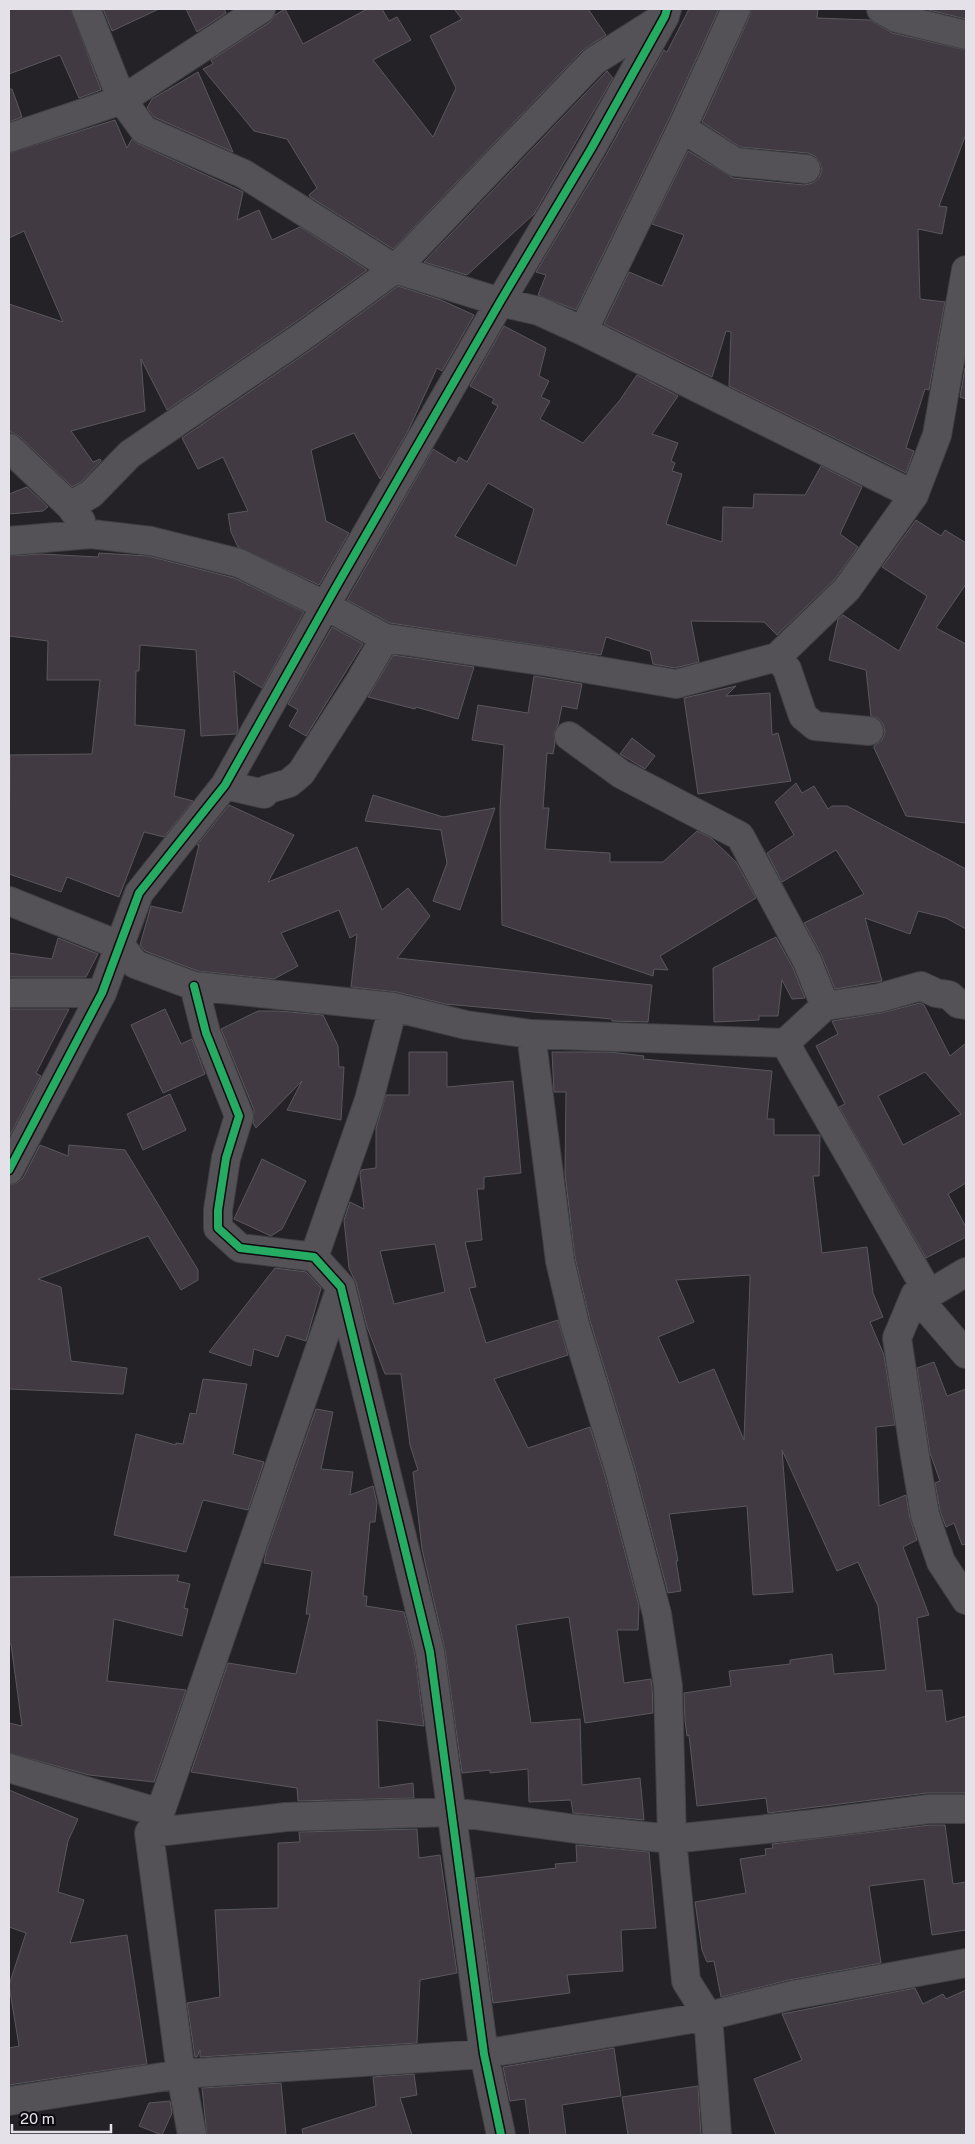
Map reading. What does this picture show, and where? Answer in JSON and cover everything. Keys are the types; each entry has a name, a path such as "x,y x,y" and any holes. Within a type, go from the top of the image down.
{"street":[{"path":"86,9 122,100 144,130 244,174 395,269 500,302 539,311 914,495"},
{"path":"9,138 122,100 262,9"},
{"path":"583,331 682,128 736,9"},
{"path":"881,9 896,18 966,36"},
{"path":"70,506 91,494 130,454 306,334 395,269 594,61 666,12"},
{"path":"9,1170 102,993 140,894 225,785 500,302 591,149 666,12"},
{"path":"682,128 735,162 806,169"},
{"path":"9,541 91,534 151,540 239,563 326,606 385,638 548,662 676,684 777,657 847,590 914,495 937,435 966,270"},
{"path":"9,448 70,506 91,534"},
{"path":"225,785 264,794 266,790 289,783 301,773 385,638"},
{"path":"777,657 787,669 803,716 815,726 869,731"},
{"path":"570,736 621,774 740,836 807,961 825,1006"},
{"path":"9,901 121,946 134,964 194,986 393,1007 466,1025 531,1034 785,1043 825,1006 879,998 921,986 936,993 949,995 959,1004 966,1006"},
{"path":"194,986 206,1033 239,1116 226,1158 218,1210 218,1228 240,1248 314,1257 340,1287 430,1652 484,2054 501,2135"},
{"path":"9,993 102,993"},
{"path":"314,1257 369,1100 393,1007"},
{"path":"531,1034 560,1261 575,1325 620,1472 657,1614 668,1686 672,1839 686,1980 708,2016 717,2135"},
{"path":"785,1043 922,1294 966,1354"},
{"path":"966,1272 922,1294 897,1338 925,1515 941,1562 966,1600"},
{"path":"192,2135 181,2074 155,1823 340,1287"},
{"path":"9,1768 155,1823 453,1812 576,1829 672,1839 930,1809 966,1809"},
{"path":"9,2101 181,2074 484,2054 708,2016 794,1994 966,1963"}],"building":[{"path":"9,9 71,9 101,90 79,98 60,55 9,74"},
{"path":"103,9 159,9 112,31"},
{"path":"186,9 224,9 226,13 197,32"},
{"path":"285,9 303,44 367,9 382,9 389,21 397,17 411,40 373,60 433,137 456,88 430,36 462,19 454,9 588,9 606,35 583,50 393,249 310,197 309,195 317,188 287,139 254,131 203,69 213,64 211,60 270,22 275,15"},
{"path":"689,9 719,9 668,121 576,310 538,295 546,275 536,272 605,157 664,50 667,52"},
{"path":"751,9 818,9 817,18 870,20 892,33 966,50 966,134 939,206 947,207 942,234 918,229 920,299 945,302 929,390 925,389 906,448 914,451 906,473 729,386 731,332 726,331 712,377 604,324 629,272 662,286 684,235 652,224 688,151 733,178 804,185 813,183 819,178 822,170 815,156 808,153 740,147 702,122"},
{"path":"924,9 966,9 966,19"},
{"path":"607,71 613,78 534,214 467,275 424,262"},
{"path":"198,72 233,152 154,117 147,108 152,99"},
{"path":"9,89 12,89 22,117 9,122"},
{"path":"115,120 127,148 132,139 138,144 243,192 237,220 259,210 272,240 300,227 367,270 297,321 167,410 141,359 145,411 71,431 93,462 100,459 101,461 81,482 72,487 20,437 9,431 9,304 63,322 24,231 9,238 9,153"},
{"path":"398,286 441,300 474,315 442,371 437,368 407,433 380,479 354,433 311,450 326,521 349,533 319,585 238,547 231,532 228,514 248,511 223,457 198,469 182,438 315,347"},
{"path":"504,326 546,348 539,376 549,381 541,397 550,401 540,419 583,443 620,400 637,375 678,396 652,434 678,443 671,461 675,463 672,471 682,474 666,524 722,542 723,507 753,508 754,494 805,495 821,466 862,487 840,534 858,547 835,579 777,635 764,622 691,621 699,662 675,668 653,664 650,651 606,637 601,655 390,623 347,600 433,449 456,463 459,457 467,462 498,406 492,403 494,399 470,386","holes":["488,483 534,509 516,566 455,536"]},
{"path":"966,369 966,399 960,397"},
{"path":"27,487 48,507 43,511 9,514 9,494"},
{"path":"916,520 941,536 945,530 966,543 966,584 936,628 966,644 966,823 906,816 874,748 882,740 885,732 883,724 878,718 871,716 866,670 829,660 838,619 843,615 899,651 927,596 882,567"},
{"path":"99,553 148,556 234,578 304,612 262,688 234,671 238,730 236,734 201,736 196,650 140,645 139,671 136,671 135,725 185,730 174,796 193,801 164,837 144,832 119,897 67,877 61,892 9,874 10,755 92,754 100,680 47,680 48,641 9,636 9,556 41,554 98,557"},
{"path":"332,627 363,644 306,736 289,726 298,710 288,704"},
{"path":"393,655 474,667 458,719 416,707 415,709 368,697"},
{"path":"534,676 582,684 577,709 562,706 554,734 553,754 547,753 543,808 549,808 545,849 610,853 610,862 663,862 697,831 711,838 736,862 756,898 660,956 668,970 654,969 653,976 502,925 500,809 504,745 472,740 478,705 528,713"},
{"path":"736,686 726,696 770,693 772,735 778,733 791,781 698,794 684,698"},
{"path":"632,738 655,756 645,769 620,754"},
{"path":"796,783 802,793 814,786 828,809 832,806 847,806 966,869 966,929 946,918 918,911 910,934 865,918 882,981 835,989 821,954 804,923 864,894 836,850 782,882 767,853 794,835 775,802"},
{"path":"373,795 443,817 495,808 460,910 433,901 447,863 441,830 365,821"},
{"path":"229,805 294,835 268,882 357,847 382,910 408,888 430,916 397,958 652,985 648,1022 612,1021 612,1019 445,1004 397,992 351,987 357,934 350,938 339,910 281,933 298,966 274,979 198,971 145,951 140,945 151,906 182,913 199,845 197,845"},
{"path":"776,937 793,968 805,998 792,999 782,980 778,1016 759,1016 759,1020 714,1022 713,968"},
{"path":"58,938 98,954 86,977 9,977 9,953 52,959"},
{"path":"920,1003 924,1005 950,1056 966,1043 966,1183 948,1194 966,1227 966,1237 926,1258 839,1107 845,1104 816,1046 838,1034 832,1021 881,1013","holes":["925,1072 961,1114 903,1145 878,1096"]},
{"path":"9,1009 69,1009 36,1073 41,1076 9,1137"},
{"path":"165,1009 181,1044 192,1039 205,1074 163,1093 131,1025"},
{"path":"258,1011 323,1015 338,1046 339,1067 344,1067 341,1120 287,1110 302,1081 256,1128 253,1123 254,1110 221,1029"},
{"path":"409,1052 447,1052 447,1087 513,1081 521,1173 484,1177 484,1189 477,1189 482,1240 465,1242 476,1287 469,1288 486,1343 558,1320 568,1355 494,1379 528,1448 590,1427 605,1476 639,1606 638,1630 617,1630 624,1683 651,1679 653,1713 585,1723 569,1617 516,1625 531,1723 580,1719 582,1785 640,1778 644,1820 573,1813 571,1800 529,1802 528,1769 490,1773 490,1770 462,1773 445,1650 422,1549 413,1472 418,1470 410,1445 401,1374 385,1374 367,1327 356,1283 349,1268 344,1220 350,1202 364,1209 360,1174 361,1170 376,1168 376,1128 386,1095 409,1095","holes":["435,1244 445,1292 394,1304 380,1251"]},
{"path":"552,1052 609,1052 644,1056 643,1059 772,1071 767,1119 774,1119 774,1135 820,1135 819,1176 813,1176 822,1253 867,1247 873,1293 883,1317 870,1322 884,1355 895,1425 876,1427 879,1506 906,1495 910,1518 917,1540 903,1547 929,1615 917,1618 926,1691 942,1690 946,1722 966,1716 966,1793 927,1793 768,1813 766,1798 697,1806 689,1735 687,1736 685,1721 684,1693 731,1686 729,1671 790,1664 790,1660 832,1654 834,1674 886,1670 878,1606 858,1562 837,1571 782,1450 793,1592 753,1595 747,1506 669,1514 678,1561 676,1561 681,1591 668,1593 635,1468 590,1321 575,1258 565,1174 566,1092 554,1092","holes":["750,1275 744,1440 714,1369 679,1383 658,1337 694,1322 676,1280"]},
{"path":"170,1094 186,1130 143,1150 127,1114"},
{"path":"40,1145 68,1156 69,1145 125,1150 198,1270 198,1280 181,1290 148,1236 38,1279 61,1287 71,1361 127,1368 123,1394 9,1389 9,1185 17,1183 23,1178"},
{"path":"262,1159 306,1181 282,1229 271,1236 234,1219"},
{"path":"275,1268 306,1272 321,1288 306,1341 286,1335 278,1357 254,1349 251,1366 209,1352"},
{"path":"934,1362 947,1396 966,1389 966,1544 962,1545 954,1523 946,1527 940,1511 935,1483 940,1481 930,1453 917,1368"},
{"path":"203,1379 247,1384 233,1454 264,1462 248,1510 203,1500 186,1552 114,1535 136,1434 176,1445 176,1443 183,1444 190,1413 196,1414"},
{"path":"316,1409 333,1412 321,1469 353,1472 350,1495 373,1486 377,1503 375,1522 370,1522 363,1596 367,1596 366,1606 404,1612 415,1655 424,1726 377,1720 379,1788 413,1783 414,1798 298,1801 297,1788 191,1772 228,1663 296,1674 310,1614 306,1614 312,1571 264,1563 266,1552"},
{"path":"179,1575 177,1581 190,1584 184,1608 188,1609 182,1636 114,1619 107,1681 186,1690 154,1782 89,1775 9,1753 9,1723 22,1726 11,1644 9,1644 9,1577"},
{"path":"9,1790 78,1819 68,1841 58,1892 84,1900 70,1943 127,1935 147,2064 9,2085 9,2048 19,2046 9,1985 26,1933 9,1927"},
{"path":"930,1825 945,1825 953,1884 966,1882 966,1930 932,1935 924,1879 869,1886 881,1963 789,1980 721,1997 714,1961 707,1962 702,1950 695,1902 746,1893 740,1859 766,1855 765,1849 773,1848 772,1844"},
{"path":"417,1829 419,1858 440,1855 457,1973 420,1980 417,2043 200,2057 200,2050 197,2057 195,2057 187,2003 220,1997 215,1910 278,1908 278,1843 300,1842 299,1832"},
{"path":"576,1845 649,1852 656,1928 621,1930 623,1971 567,1975 570,1993 493,2003 476,1878 556,1868 555,1864 577,1862"},
{"path":"915,1988 923,2004 943,1994 946,1999 966,1990 966,2135 776,2135 754,2079 802,2060 782,2014"},
{"path":"614,2048 621,2096 562,2105 566,2135 530,2135 525,2099 510,2101 503,2067"},
{"path":"414,2074 417,2095 400,2098 412,2135 303,2135 302,2129 376,2106 373,2077"},
{"path":"281,2083 286,2135 207,2135 202,2088"},
{"path":"698,2086 701,2135 628,2135 622,2097"},
{"path":"170,2101 172,2113 162,2135 139,2126 149,2103"}],"cycle path":[{"path":"9,1170 102,993 139,893 225,785 336,587 500,302 591,149 665,16 667,9"},
{"path":"194,986 206,1033 239,1116 226,1158 218,1210 218,1228 240,1248 314,1257 341,1287 430,1652 484,2054 501,2135"}]}
